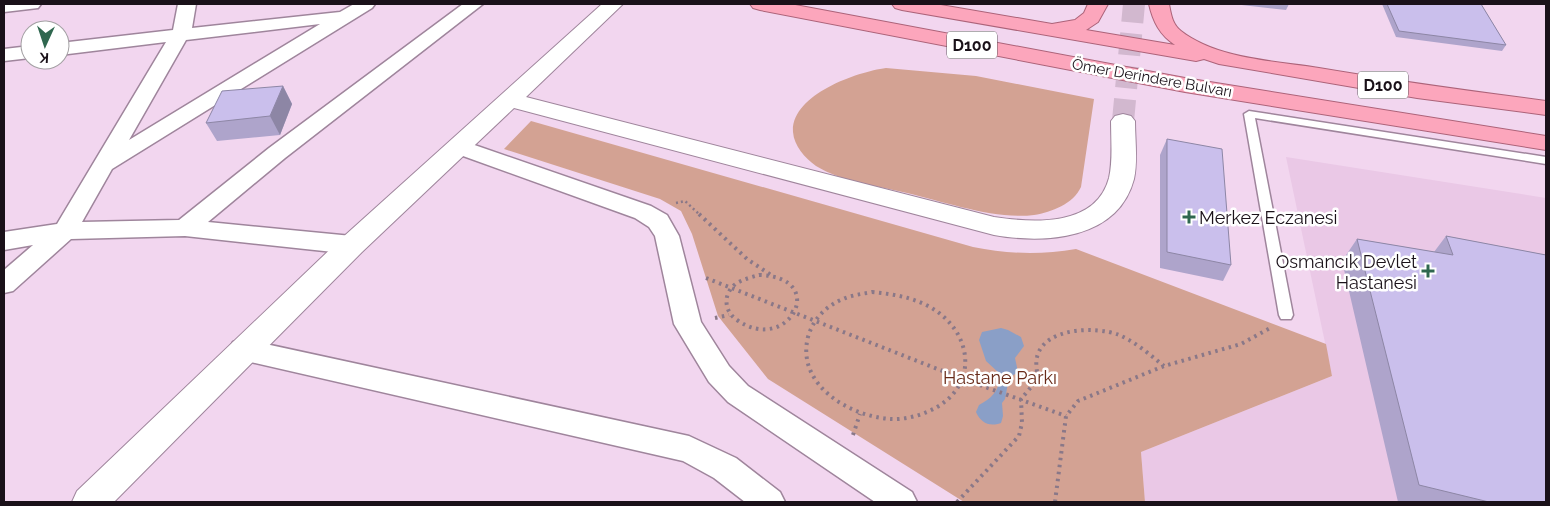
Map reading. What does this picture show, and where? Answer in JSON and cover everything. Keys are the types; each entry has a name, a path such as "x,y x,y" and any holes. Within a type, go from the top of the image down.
{"highway":[{"name":"Ömer Derindere Bulvarı","path":"760,4 1467,139 1546,143"},
{"name":"Ömer Derindere Bulvarı","path":"902,4 1045,30 1219,58"},
{"path":"1045,30 1083,24 1092,18 1098,4"},
{"path":"1159,4 1164,23 1172,34 1186,43 1219,58"},
{"name":"D100","path":"1219,58 1407,89 1546,108"}],"street":[{"path":"6,9 32,4"},
{"path":"4,284 65,231 179,36 183,28 186,4"},
{"path":"103,165 366,4"},
{"path":"185,228 277,153 474,4"},
{"path":"90,502 352,245 511,100 612,4"},
{"path":"70,48 345,16"},
{"path":"4,55 20,53"},
{"path":"511,100 1016,230 1047,230 1070,226 1089,219 1105,208 1116,194 1121,179 1123,121"},
{"path":"460,146 633,208 658,221 667,236 688,324 719,374 738,394 901,502"},
{"path":"4,241 65,231 185,228 352,245"},
{"path":"243,350 689,449 725,468 767,502"}],"lane":[{"path":"1286,315 1249,114 1467,139 1546,161"}],"path":[{"path":"652,217 679,201 685,201 747,259 772,276 792,286 797,294 798,304 795,313 789,320 769,329 746,327 736,322 729,315 726,298 731,288 747,277 759,275 772,276"},
{"path":"675,266 1066,416"},
{"path":"872,292 896,294 919,300 940,313 956,329 965,348 966,369 959,388 942,405 918,416 889,419 860,414 834,402 815,383 806,362 806,340 814,320 829,306 849,297 872,292"},
{"path":"1055,502 1066,416 1078,401 1164,366 1241,344 1263,333 1283,320 1286,315"},
{"path":"957,502 1019,436 1022,423 1021,399 1037,380 1036,360 1038,352 1054,338 1066,333 1093,330 1117,334 1132,342 1164,366"}],"shaded area":[{"name":"Osmancık Devlet Hastanesi","path":"1286,157 1546,198 1546,502 1145,502 1141,452 1332,376"}],"green space":[{"path":"886,68 976,76 1094,99 1081,187 1067,203 1048,212 1019,216 1003,215 987,213 860,183 837,176 816,166 795,142 793,132 795,119 802,107 827,88 843,80 873,70"},
{"name":"Hastane Parkı","path":"531,121 973,247 1024,253 1076,249 1326,344 1332,376 1141,452 1145,502 964,502 768,379 718,316 692,234 681,211 660,199 504,149"}],"water":[{"path":"1001,328 1021,337 1024,346 1015,358 1018,372 1009,378 1005,399 1002,403 1003,416 1001,423 989,424 980,419 976,412 979,405 995,393 999,384 999,373 986,361 979,340 982,332"}],"building":[{"path":"1387,4 1481,4 1506,45 1399,31"},
{"path":"283,86 270,116 206,123 222,91"},
{"name":"Merkez Eczanesi","path":"1167,139 1222,149 1231,265 1167,252"},
{"path":"1446,236 1546,255 1546,502 1489,502 1419,485 1357,239 1453,255"}],"tunnel":[{"path":"1123,121 1134,4"}],"place":[{"name":"Merkez Eczanesi","path":"1189,217"},
{"name":"Osmancık Devlet Hastanesi","path":"1428,271"}]}
